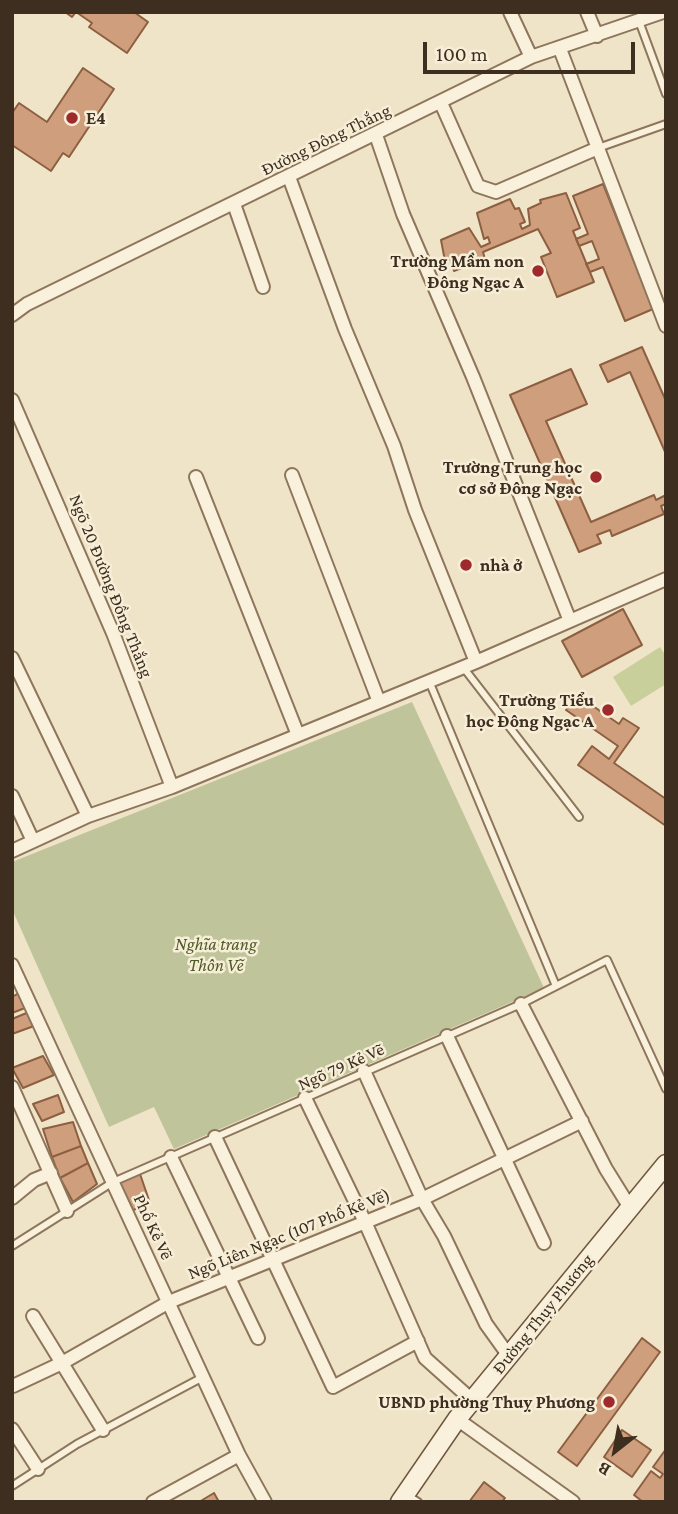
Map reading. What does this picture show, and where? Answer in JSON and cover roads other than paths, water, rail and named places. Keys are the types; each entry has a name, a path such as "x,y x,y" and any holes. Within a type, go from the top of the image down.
{"main road":[{"name":"Đường Thụy Phương","path":"408,1499 457,1419 666,1164"}],"street":[{"path":"510,12 531,57"},
{"path":"587,12 597,36"},
{"name":"Đường Đông Thắng","path":"12,315 27,304 442,103 531,57 663,12"},
{"path":"560,49 662,304 666,326"},
{"path":"442,103 478,186 496,192 598,148"},
{"path":"376,135 403,214 478,390 570,621"},
{"path":"289,177 345,329 394,446 415,510 476,662"},
{"path":"234,204 263,287"},
{"name":"Ngõ 20 Đường Đồng Thắng","path":"12,400 108,621 172,787"},
{"path":"292,475 379,702"},
{"path":"196,477 298,735"},
{"path":"12,851 88,816 172,787 476,662 666,579"},
{"path":"12,658 88,816"},
{"path":"12,690 25,685"},
{"path":"12,796 33,841"},
{"name":"Phố Kẻ Vẽ","path":"12,965 239,1455 265,1502"},
{"path":"521,1004 606,1169 629,1206"},
{"path":"447,1036 544,1243"},
{"path":"364,1072 422,1199 444,1236 486,1324 509,1356"},
{"path":"12,1087 67,1211"},
{"path":"304,1098 365,1222 425,1358 473,1401"},
{"name":"Ngõ Liên Ngạc (107 Phố Kẻ Vẽ)","path":"13,1386 62,1363 169,1302 422,1199 582,1121"},
{"path":"215,1137 333,1387 418,1341"},
{"path":"170,1157 258,1338"},
{"path":"12,1198 34,1180 51,1173"},
{"path":"33,1316 103,1430"},
{"path":"457,1419 573,1502"},
{"path":"12,1429 38,1469"},
{"path":"153,1502 239,1455"}],"lane":[{"path":"639,21 666,93"},
{"path":"598,148 666,124"},
{"path":"463,667 579,817"},
{"path":"429,681 556,986"},
{"name":"Ngõ 79 Kẻ Vẽ","path":"12,1246 113,1182 521,1004 607,960 666,1088"},
{"path":"12,1486 103,1430 203,1377"}],"place":[{"name":"E4","path":"72,118"},
{"name":"Trường Mầm non Đông Ngạc A","path":"538,271"},
{"name":"Trường Trung học cơ sở Đông Ngạc","path":"596,477"},
{"name":"nhà ở","path":"466,565"},
{"name":"Trường Tiểu học Đông Ngạc A","path":"608,710"},
{"name":"UBND phường Thuỵ Phương","path":"609,1402"}],"park label":[{"name":"Nghĩa trang Thôn Vẽ","path":"216,954"}]}
